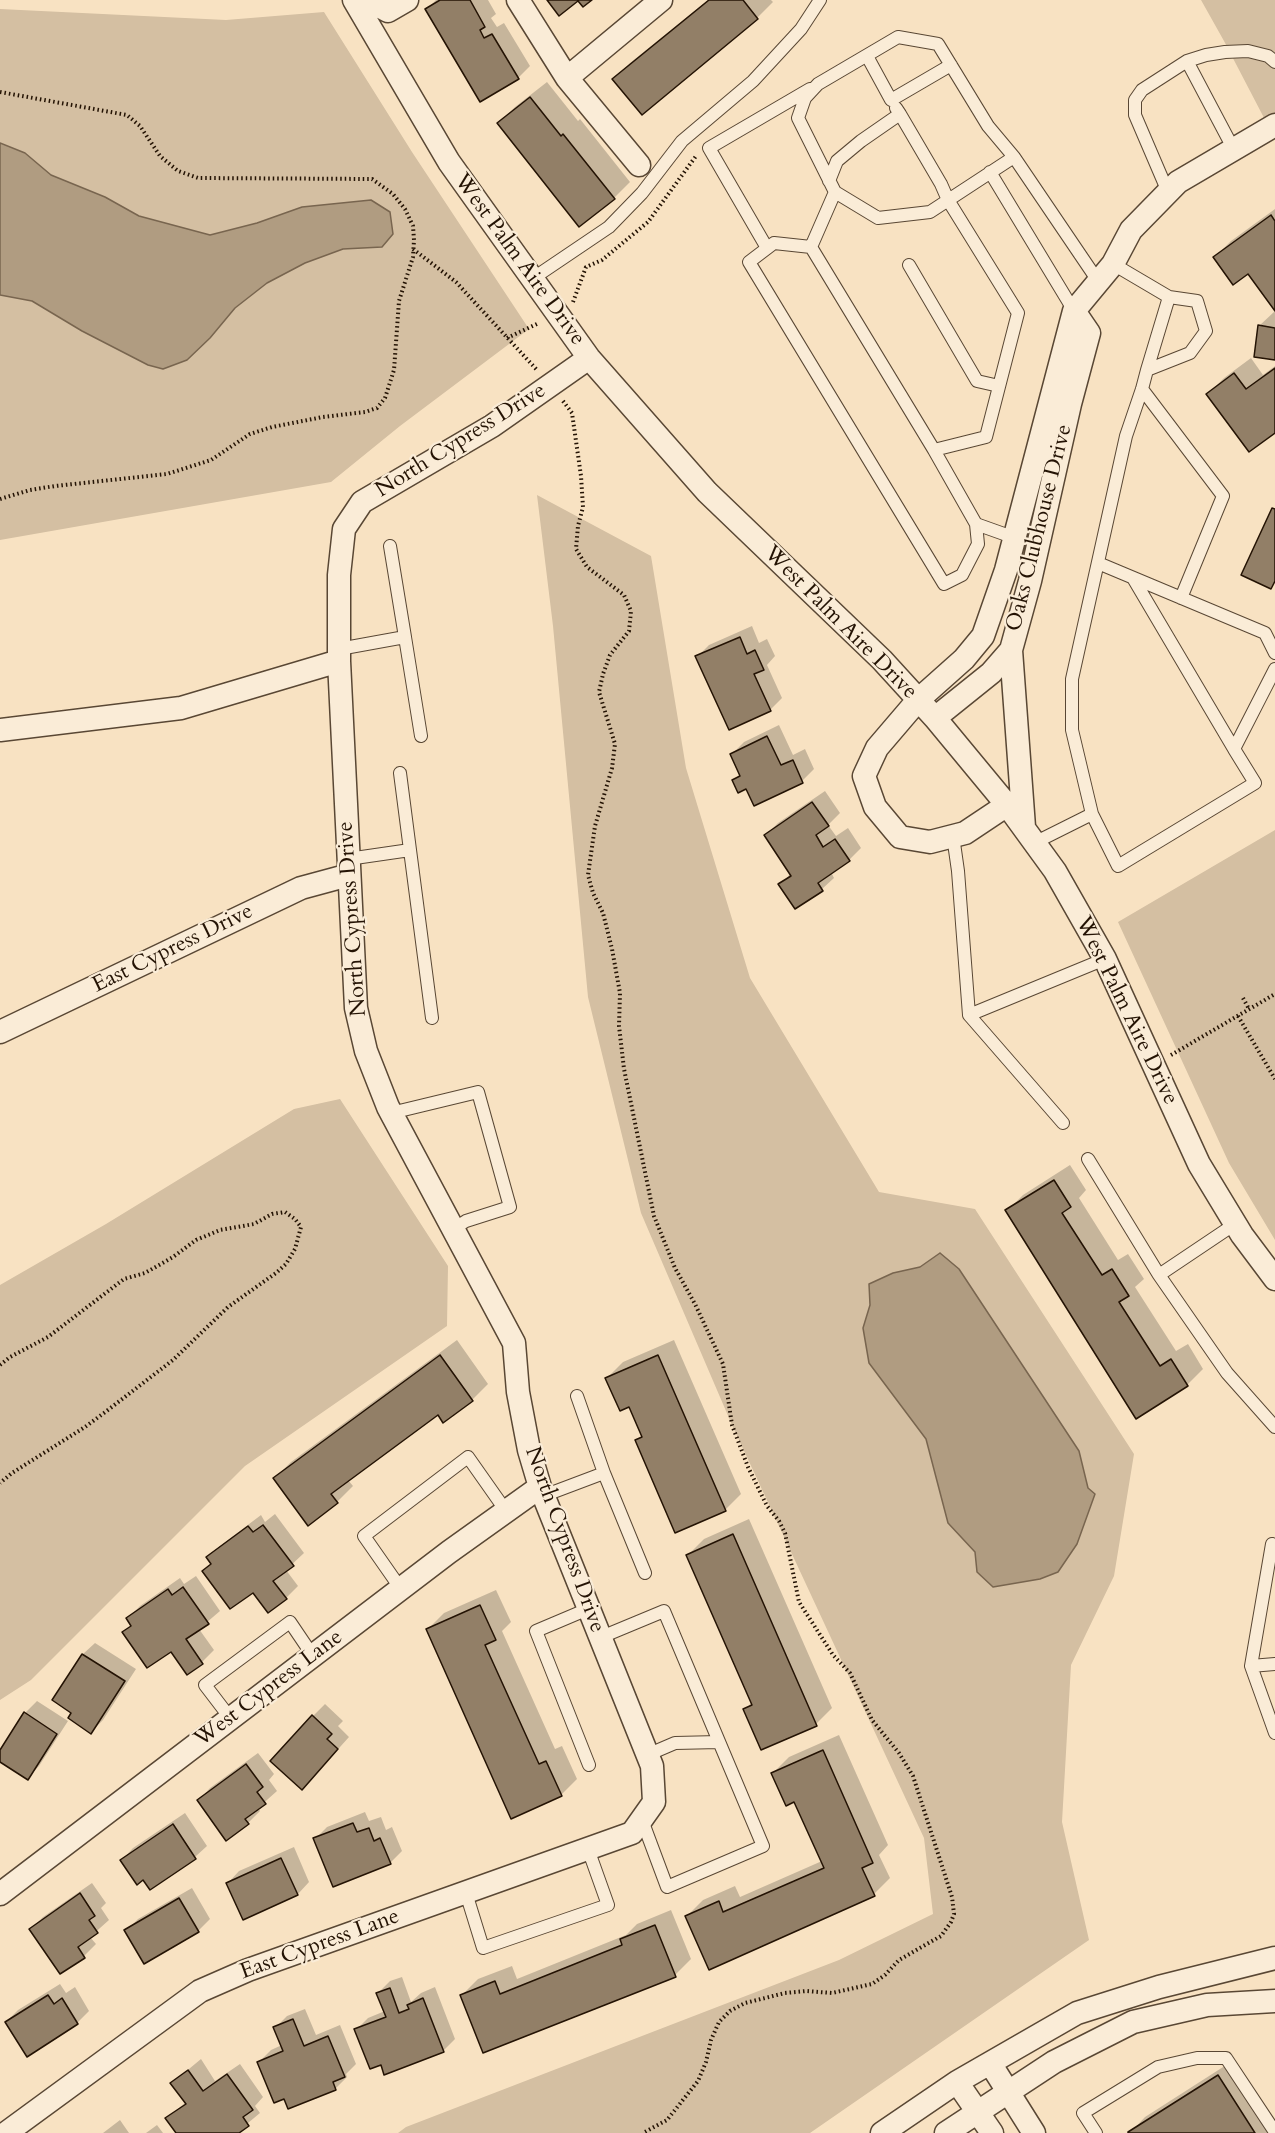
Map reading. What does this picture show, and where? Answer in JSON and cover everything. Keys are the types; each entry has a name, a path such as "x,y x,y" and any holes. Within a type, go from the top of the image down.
{"street":[{"path":"366,4 388,11 407,0"},
{"path":"518,0 567,78 639,165"},
{"path":"567,78 661,0"},
{"name":"West Palm Aire Drive","path":"366,4 449,162 590,358 707,492 882,660 935,718 1007,805 1055,871 1105,959 1199,1164 1235,1224 1275,1279"},
{"name":"Oaks Clubhouse Drive","path":"1007,805 965,833 930,842 900,837 875,807 864,776 877,748 918,700 964,659 983,636 1006,570 1074,311 1105,272 1131,230 1178,182 1275,124"},
{"name":"Oaks Clubhouse Drive","path":"935,718 991,673 1011,650 1030,582 1070,404 1089,333 1074,311"},
{"name":"North Cypress Drive","path":"590,358 492,426 362,502 344,529 339,575 339,655 356,1008 366,1051 391,1113 514,1343 518,1392 529,1450 542,1491 652,1766 648,1811"},
{"path":"1011,650 1029,836"},
{"path":"0,730 181,708 339,655"},
{"name":"East Cypress Drive","path":"0,1032 349,867"},
{"name":"West Cypress Lane","path":"0,1894 400,1589 506,1511 542,1491"},
{"name":"East Cypress Lane","path":"6,2133 201,1991 248,1970 632,1833 648,1811"},
{"path":"882,2133 957,2082 1077,2013 1159,1987 1275,1958"},
{"path":"945,2133 1054,2062 1133,2022 1207,2005 1275,2001"},
{"path":"990,2063 1034,2133"},
{"path":"957,2082 992,2133"}],"lane":[{"path":"532,279 609,227 642,193 682,141 753,81 801,29 820,0"},
{"path":"767,248 708,148 898,37 938,44 988,126 1105,272 1169,297 1197,301 1206,330 1190,353 1147,370"},
{"path":"1168,192 1135,115 1135,99 1142,90 1187,61 1225,52 1248,51 1268,56 1275,62"},
{"path":"867,56 948,200 1018,313 986,437 934,450"},
{"path":"1187,61 1233,148"},
{"path":"891,100 951,65"},
{"path":"818,84 805,98 798,118 832,187 878,218 930,212 1014,157"},
{"path":"812,246 774,243 749,262 944,584 962,574 978,544 976,524 812,246 832,187 837,161 900,114"},
{"path":"990,172 1074,311"},
{"path":"909,265 977,381 999,386"},
{"path":"1133,578 1255,783 1118,866 1092,814 1072,730 1072,679 1126,436 1169,297"},
{"path":"1142,389 1223,495 1181,598"},
{"path":"976,524 1037,546"},
{"path":"390,546 421,736"},
{"path":"1098,563 1265,633 1275,653"},
{"path":"339,655 405,637"},
{"path":"1234,749 1275,669"},
{"path":"400,773 432,1018"},
{"path":"1029,836 1092,814"},
{"path":"953,836 958,871 969,1015 1063,1123"},
{"path":"349,867 410,850"},
{"path":"969,1015 1105,959"},
{"path":"391,1113 478,1092 510,1207 466,1221 453,1228"},
{"path":"1088,1159 1159,1275 1227,1373 1275,1427"},
{"path":"1159,1275 1235,1224"},
{"path":"577,1396 604,1473 645,1573"},
{"path":"400,1589 364,1536 468,1457 506,1511"},
{"path":"542,1491 604,1473"},
{"path":"1272,1544 1270,1587 1251,1666 1275,1733"},
{"path":"588,1609 536,1630 589,1765"},
{"path":"599,1638 664,1611 763,1846 667,1887 648,1811"},
{"path":"231,1719 205,1685 290,1622 313,1656"},
{"path":"1251,1666 1275,1664"},
{"path":"647,1755 675,1743 719,1742"},
{"path":"466,1893 483,1948 608,1905 588,1849"},
{"path":"1096,2133 1083,2113 1158,2067 1197,2058 1226,2058 1275,2132"}],"path":[{"path":"0,92 127,115 140,126 160,156 178,171 198,178 372,179 393,194 405,209 413,226 413,257 399,301 394,370 384,398 377,408 272,427 250,434 211,460 167,474 55,486 30,490 0,499"},
{"path":"507,338 572,305 586,267 602,260 648,222 698,153 708,148"},
{"path":"413,249 456,282 550,385 572,413 583,507 578,526 576,549 587,567 624,596 631,611 629,631 610,655 599,692 615,744 612,768 595,826 588,875 603,914 612,949 620,993 619,1026 624,1069 654,1216 675,1268 723,1364 732,1425 748,1467 767,1506 785,1533 799,1602 833,1655 850,1672 872,1720 899,1752 913,1776 952,1897 954,1914 941,1935 899,1960 885,1975 872,1984 832,1993 806,1991 785,1993 745,2004 730,2011 718,2022 698,2081 667,2120 643,2133"},
{"path":"1154,1064 1275,994"},
{"path":"1243,998 1250,1009"},
{"path":"1238,1016 1275,1079"},
{"path":"0,1365 48,1337 124,1279 154,1268 196,1240 220,1230 254,1224 272,1214 285,1212 301,1227 295,1249 286,1264 276,1273 228,1307 173,1360 86,1427 12,1473 0,1483"}],"shaded area":[{"path":"1201,0 1275,0 1275,139 1224,41"},
{"path":"0,9 226,20 324,12 412,152 529,329 400,426 331,482 0,540"},
{"path":"0,143 25,153 51,175 105,197 139,216 210,235 257,223 302,207 371,200 390,212 393,234 382,247 343,249 305,263 267,283 235,308 210,338 187,360 163,369 148,365 82,331 32,301 0,295"},
{"path":"537,495 651,556 686,768 750,978 879,1192 975,1209 1134,1454 1114,1576 1071,1665 1062,1822 1089,1940 810,2133 398,2133 406,2127 839,1960 933,1914 924,1838 732,1425 641,1213 588,997 553,626"},
{"path":"1275,830 1275,1240 1229,1163 1118,922"},
{"path":"340,1099 448,1266 447,1326 245,1466 31,1680 0,1700 0,1285 106,1224 294,1109"},
{"path":"940,1253 959,1269 1079,1451 1088,1488 1095,1494 1077,1544 1058,1572 1040,1579 993,1587 977,1572 975,1552 948,1523 926,1439 869,1363 863,1328 870,1305 869,1284 893,1273 920,1267"}],"building":[{"path":"440,0 470,0 485,27 480,30 484,38 492,34 519,79 480,102 425,9"},
{"path":"547,0 592,0 583,7 578,1 559,16"},
{"path":"709,0 743,0 758,19 642,115 612,79"},
{"path":"530,97 615,199 579,227 497,123"},
{"path":"1271,215 1275,221 1275,311 1248,274 1233,285 1213,257"},
{"path":"1258,325 1275,328 1275,360 1254,357"},
{"path":"1275,368 1275,433 1249,452 1206,394 1234,373 1246,389"},
{"path":"1272,508 1275,509 1275,581 1271,589 1241,575"},
{"path":"740,637 747,654 755,650 764,670 754,674 771,711 729,730 695,656"},
{"path":"767,736 781,765 793,760 803,783 754,806 746,789 738,793 732,780 740,776 730,754"},
{"path":"812,802 829,826 816,835 823,847 835,839 850,861 818,883 823,891 795,909 778,884 791,876 764,835"},
{"path":"1054,1180 1071,1207 1062,1213 1102,1275 1112,1269 1129,1296 1119,1302 1160,1366 1171,1359 1188,1386 1136,1419 1005,1210"},
{"path":"440,1355 473,1401 443,1423 438,1415 331,1494 338,1503 308,1526 273,1478"},
{"path":"658,1355 726,1511 675,1533 635,1440 642,1437 629,1407 620,1411 605,1378"},
{"path":"263,1525 294,1566 273,1581 287,1599 268,1613 253,1593 230,1609 202,1571 211,1564 206,1557 248,1526 253,1532"},
{"path":"733,1534 817,1726 761,1750 743,1709 752,1705 686,1555"},
{"path":"183,1587 209,1624 186,1639 203,1664 187,1675 171,1652 147,1668 122,1632 131,1626 126,1618 168,1589 172,1595"},
{"path":"480,1605 496,1640 485,1645 539,1764 546,1761 562,1796 511,1819 426,1629"},
{"path":"82,1654 125,1681 91,1734 68,1718 71,1713 52,1700"},
{"path":"24,1712 57,1734 28,1780 0,1762 0,1750"},
{"path":"312,1715 332,1734 327,1739 338,1749 302,1790 270,1761"},
{"path":"823,1750 873,1863 862,1868 875,1896 709,1970 685,1916 719,1901 723,1912 824,1868 794,1802 786,1806 771,1773"},
{"path":"246,1764 263,1787 257,1792 266,1804 245,1819 249,1824 226,1841 197,1800"},
{"path":"353,1823 357,1832 369,1828 374,1841 380,1838 391,1864 333,1887 313,1838"},
{"path":"173,1824 196,1859 150,1890 143,1880 137,1885 120,1860"},
{"path":"281,1858 298,1895 243,1920 226,1883"},
{"path":"80,1893 95,1916 89,1920 98,1933 78,1947 85,1958 60,1974 29,1929"},
{"path":"179,1898 199,1932 144,1964 124,1930"},
{"path":"655,1925 676,1977 483,2053 460,1995 495,1981 500,1994 622,1945 620,1939"},
{"path":"390,1988 399,2013 409,2009 407,2005 423,1998 444,2052 384,2075 381,2065 370,2069 354,2029 386,2017 376,1993"},
{"path":"48,1995 54,2004 62,1998 78,2024 27,2057 5,2022"},
{"path":"293,2019 304,2046 328,2036 345,2077 333,2082 336,2090 288,2109 284,2099 274,2103 257,2062 283,2051 273,2027"},
{"path":"188,2070 203,2091 227,2074 253,2110 243,2117 249,2126 239,2133 176,2133 165,2118 186,2104 170,2083"},
{"path":"1218,2075 1255,2133 1128,2133 1128,2132"}]}
